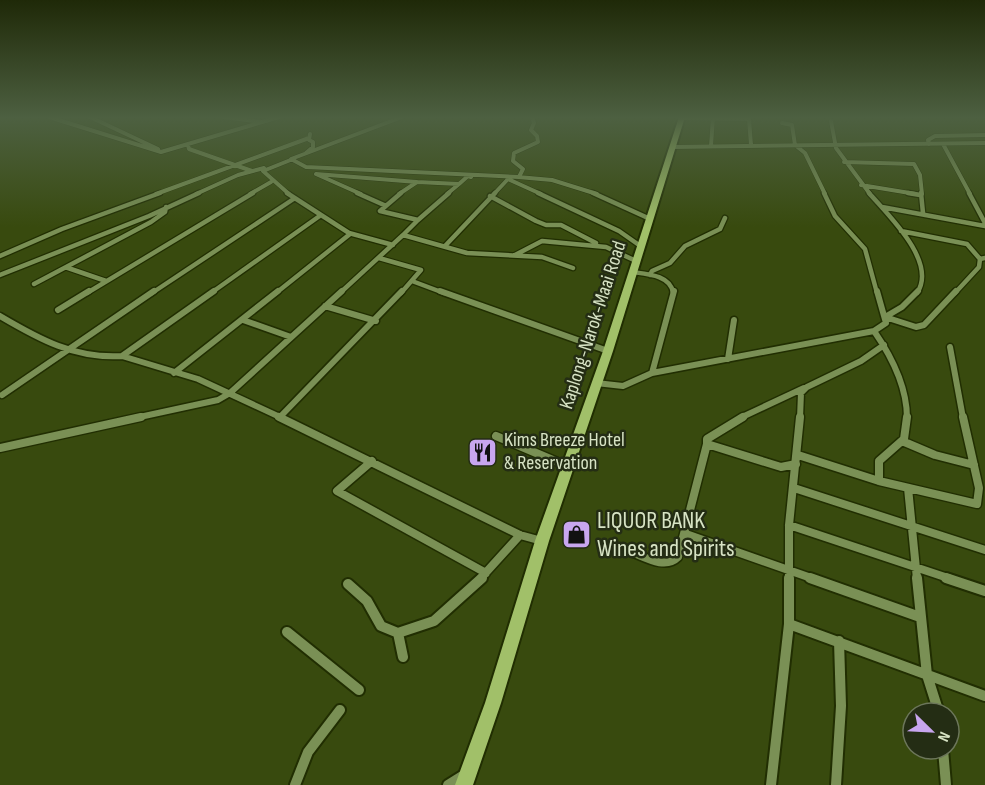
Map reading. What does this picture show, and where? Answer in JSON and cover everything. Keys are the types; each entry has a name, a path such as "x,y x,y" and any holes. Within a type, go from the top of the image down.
{"highway":[{"name":"Kaplong-Narok-Maai Road","path":"467,779 542,541 608,351 639,244 670,154"}],"street":[{"path":"204,154 252,171"},
{"path":"0,256 264,154"},
{"path":"291,159 305,154"},
{"path":"0,275 252,171 305,154"},
{"path":"514,154 513,161 523,169 519,177"},
{"path":"596,383 623,386 652,373 874,331 886,323 862,244 842,226 806,154"},
{"path":"839,154 861,185 901,231 917,258 923,282 902,309 885,317"},
{"path":"948,154 985,224"},
{"path":"291,159 301,165 314,167 540,177 576,185 648,218"},
{"path":"844,162 914,164 920,175 923,213"},
{"path":"314,167 316,174 384,205"},
{"path":"264,168 263,171 271,182 350,234 393,245"},
{"path":"316,174 459,184"},
{"path":"0,448 218,400 230,393 468,177 519,177"},
{"path":"445,246 508,178"},
{"path":"508,178 619,231 639,244"},
{"path":"58,310 271,182"},
{"path":"417,182 381,209 382,212 418,220"},
{"path":"861,185 920,195"},
{"path":"490,196 546,225 561,225 601,246"},
{"path":"2,395 63,351 295,198"},
{"path":"34,284 151,222 165,212 166,207"},
{"path":"882,207 985,224"},
{"path":"122,356 321,215"},
{"path":"650,275 652,270 663,267 675,259 685,246 720,229 724,218"},
{"path":"885,317 916,327 924,324 979,267 982,258 967,244 901,231"},
{"path":"174,373 350,234"},
{"path":"403,236 467,253 553,259 573,268"},
{"path":"515,255 542,241 601,246 616,250 634,266 670,282 674,290 652,373"},
{"path":"280,417 376,321 422,269 379,258"},
{"path":"68,268 106,281"},
{"path":"412,281 608,351"},
{"path":"325,306 376,321"},
{"path":"0,315 63,351 92,358 122,356 230,393 520,535 542,541"},
{"path":"243,320 291,337"},
{"path":"728,359 734,320"},
{"path":"874,331 895,364 903,392 905,424 902,441 879,461 879,481"},
{"path":"629,551 664,564 672,563 678,557 686,534 707,439 752,411 868,357 884,345"},
{"path":"706,444 781,467 797,459 973,505 982,504 954,379 950,347"},
{"path":"771,785 789,624 789,525 797,459 801,393 804,388"},
{"path":"496,436 567,466"},
{"path":"902,441 935,455 974,465"},
{"path":"372,461 337,490 486,573"},
{"path":"794,488 985,550"},
{"path":"908,488 927,675 935,701"},
{"path":"789,525 916,570 985,591"},
{"path":"686,534 920,617"},
{"path":"348,584 367,601 381,626 398,633 434,621 471,590 520,535"},
{"path":"789,624 985,696"},
{"path":"287,632 359,690"},
{"path":"398,633 403,657"},
{"path":"837,785 841,706 839,642"},
{"path":"295,785 308,752 340,710"},
{"path":"944,761 946,785"},
{"path":"448,785 467,779"}],"place":[{"name":"Kims Breeze Hotel & Reservation","path":"483,452"},
{"name":"LIQUOR BANK Wines and Spirits","path":"576,534"}]}
